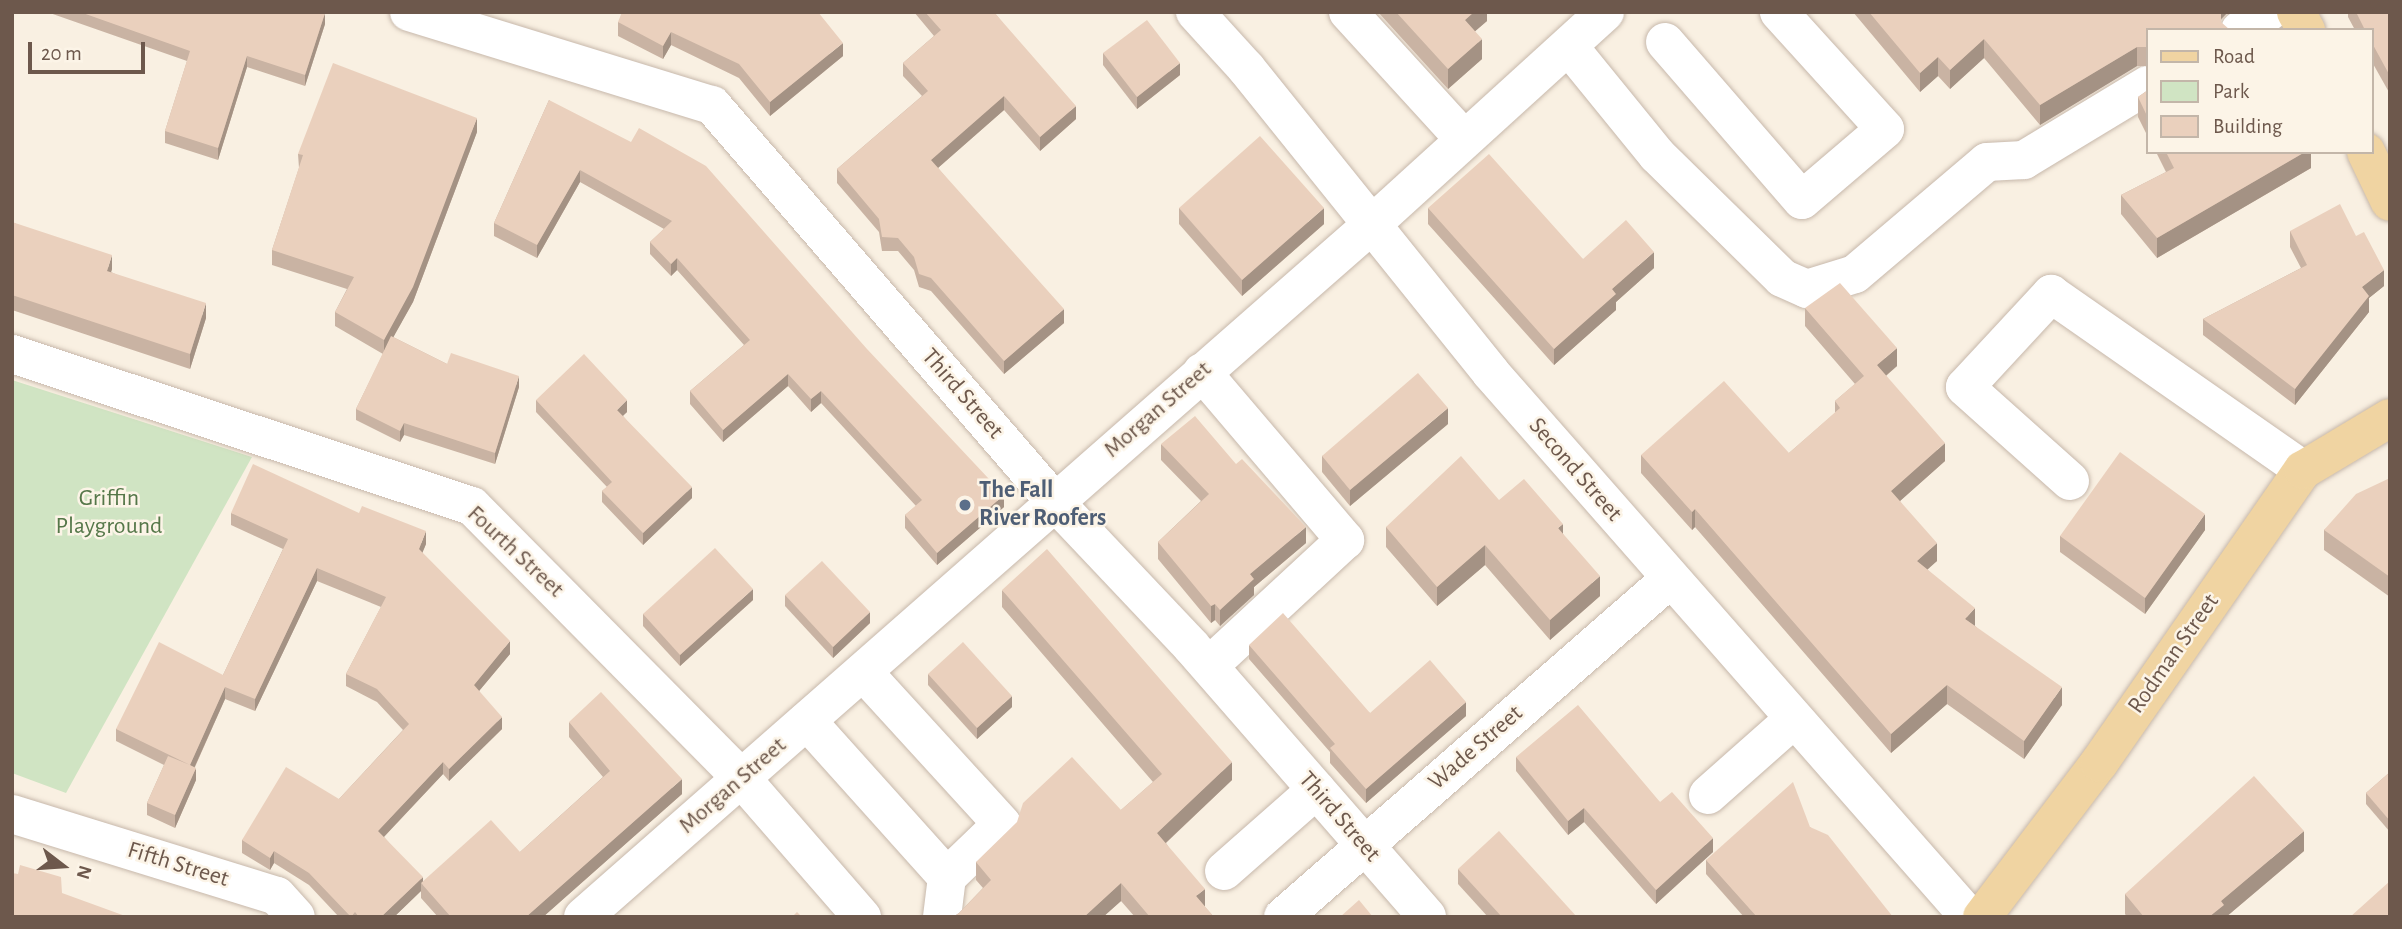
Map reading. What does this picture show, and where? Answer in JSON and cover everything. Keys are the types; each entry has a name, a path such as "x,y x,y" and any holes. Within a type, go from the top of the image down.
{"main road":[{"path":"2296,12 2305,28"},
{"path":"2368,154 2390,202"},
{"name":"Rodman Street","path":"1982,917 2099,763 2303,470 2390,418"}],"street":[{"name":"Third Street","path":"409,12 463,20 712,105 1054,501 1209,666 1427,917"},
{"name":"Second Street","path":"1195,12 1246,68 1369,227 1670,579 1969,917"},
{"path":"1348,12 1464,139"},
{"name":"Morgan Street","path":"583,917 1369,227 1464,139 1570,48 1605,12"},
{"path":"1665,42 1802,200 1885,129 1779,12"},
{"path":"2243,28 2269,12"},
{"path":"1570,48 1657,155 1782,278 1807,289 1855,274 1987,162 2024,160 2146,86"},
{"path":"2070,481 1965,387 2050,294 2303,470"},
{"name":"Fourth Street","path":"12,355 472,506 742,779 862,917"},
{"path":"1202,372 1345,540 1209,666"},
{"name":"Wade Street","path":"1283,917 1670,579"},
{"path":"863,672 1002,824 947,877 942,917"},
{"path":"1708,795 1794,719"},
{"path":"807,721 947,877"},
{"path":"1224,870 1316,790"},
{"name":"Fifth Street","path":"12,814 277,896 296,917"}],"green space":[{"name":"Griffin Playground","path":"12,380 252,457 66,793 12,773"}],"building":[{"path":"80,12 325,13 305,75 247,56 218,148 165,131 190,51"},
{"path":"622,12 818,12 843,43 770,102 739,64 671,32 663,46 618,22"},
{"path":"925,12 994,12 1076,106 1040,137 1004,96 931,160 1064,309 1004,361 931,278 919,274 914,257 898,238 882,237 879,219 837,169 928,91 903,63 941,30"},
{"path":"1396,12 1474,12 1465,20 1482,39 1448,69"},
{"path":"1869,12 2221,12 2221,22 2228,28 2146,28 2146,47 2137,47 2040,105 1984,39 1950,70 1938,57 1920,73"},
{"path":"2356,12 2390,12 2390,76 2374,47 2374,28 2364,28"},
{"path":"1147,20 1180,63 1137,97 1103,53"},
{"path":"333,63 477,118 413,287 384,340 335,312 354,277 272,250 303,155 298,154"},
{"path":"2146,91 2146,114 2138,97"},
{"path":"549,100 631,142 639,128 706,166 867,349 1004,495 937,553 905,515 922,500 821,391 811,399 788,374 723,430 690,391 750,340 677,258 671,264 650,242 672,221 580,170 537,245 494,223"},
{"path":"1260,136 1324,208 1242,280 1179,208"},
{"path":"1489,154 1583,259 1626,220 1654,252 1612,289 1616,294 1554,349 1428,208"},
{"path":"2167,154 2302,154 2157,238 2121,195 2174,168"},
{"path":"2340,204 2356,236 2364,232 2384,270 2362,287 2369,296 2295,389 2203,319 2307,265 2290,231"},
{"path":"12,222 112,255 107,271 206,303 190,354 12,295"},
{"path":"1840,283 1897,348 1877,365 1945,443 1891,491 1937,543 1917,561 1975,608 1965,619 2062,687 2024,741 1947,685 1891,734 1695,509 1692,512 1641,455 1724,381 1789,453 1840,408 1835,401 1864,376 1805,308"},
{"path":"391,336 447,364 451,353 519,376 495,453 404,423 400,431 356,409"},
{"path":"584,354 627,400 617,410 692,487 643,533 602,491 612,482 536,400"},
{"path":"1418,373 1448,408 1350,490 1322,456"},
{"path":"1195,416 1236,464 1242,459 1306,527 1250,574 1254,579 1220,610 1215,604 1211,606 1158,542 1209,494 1161,444"},
{"path":"2120,452 2205,514 2145,598 2060,536"},
{"path":"1461,456 1499,500 1524,479 1563,524 1558,528 1600,576 1550,620 1485,545 1437,587 1386,527"},
{"path":"253,464 359,513 362,506 426,531 419,549 510,641 474,685 502,717 449,769 443,762 378,831 423,877 381,917 359,917 355,912 351,917 309,873 274,851 270,858 242,840 286,767 339,799 409,724 377,689 346,674 386,597 317,568 255,699 225,687 190,765 116,729 159,642 223,675 288,539 231,513"},
{"path":"2390,478 2390,577 2324,530 2356,494"},
{"path":"715,548 753,589 680,655 643,614"},
{"path":"1047,549 1232,762 1157,833 1205,889 1196,896 1214,917 1150,917 1121,883 1084,917 953,917 991,880 976,862 1017,822 1023,803 1072,757 1121,810 1162,774 1002,590"},
{"path":"822,561 870,612 833,647 785,595"},
{"path":"1283,613 1370,713 1430,660 1466,702 1366,789 1330,748 1335,744 1249,645"},
{"path":"963,642 1012,696 977,728 928,674"},
{"path":"601,692 682,779 526,917 451,917 421,883 491,820 520,852 610,771 569,722"},
{"path":"1578,705 1660,802 1672,792 1713,838 1656,890 1584,808 1568,821 1516,757"},
{"path":"168,756 196,768 175,815 147,803"},
{"path":"2390,772 2390,821 2366,793"},
{"path":"2254,776 2304,831 2221,901 2224,905 2209,917 2144,917 2125,894"},
{"path":"1793,782 1810,827 1828,835 1893,917 1757,917 1706,860"},
{"path":"1499,831 1577,917 1502,917 1458,869"},
{"path":"20,865 61,877 62,893 128,917 12,917 12,873 18,874"},
{"path":"2390,881 2390,917 2350,917"},
{"path":"1359,900 1373,917 1340,917"}],"place":[{"name":"The Fall River Roofers","path":"965,505"}]}
